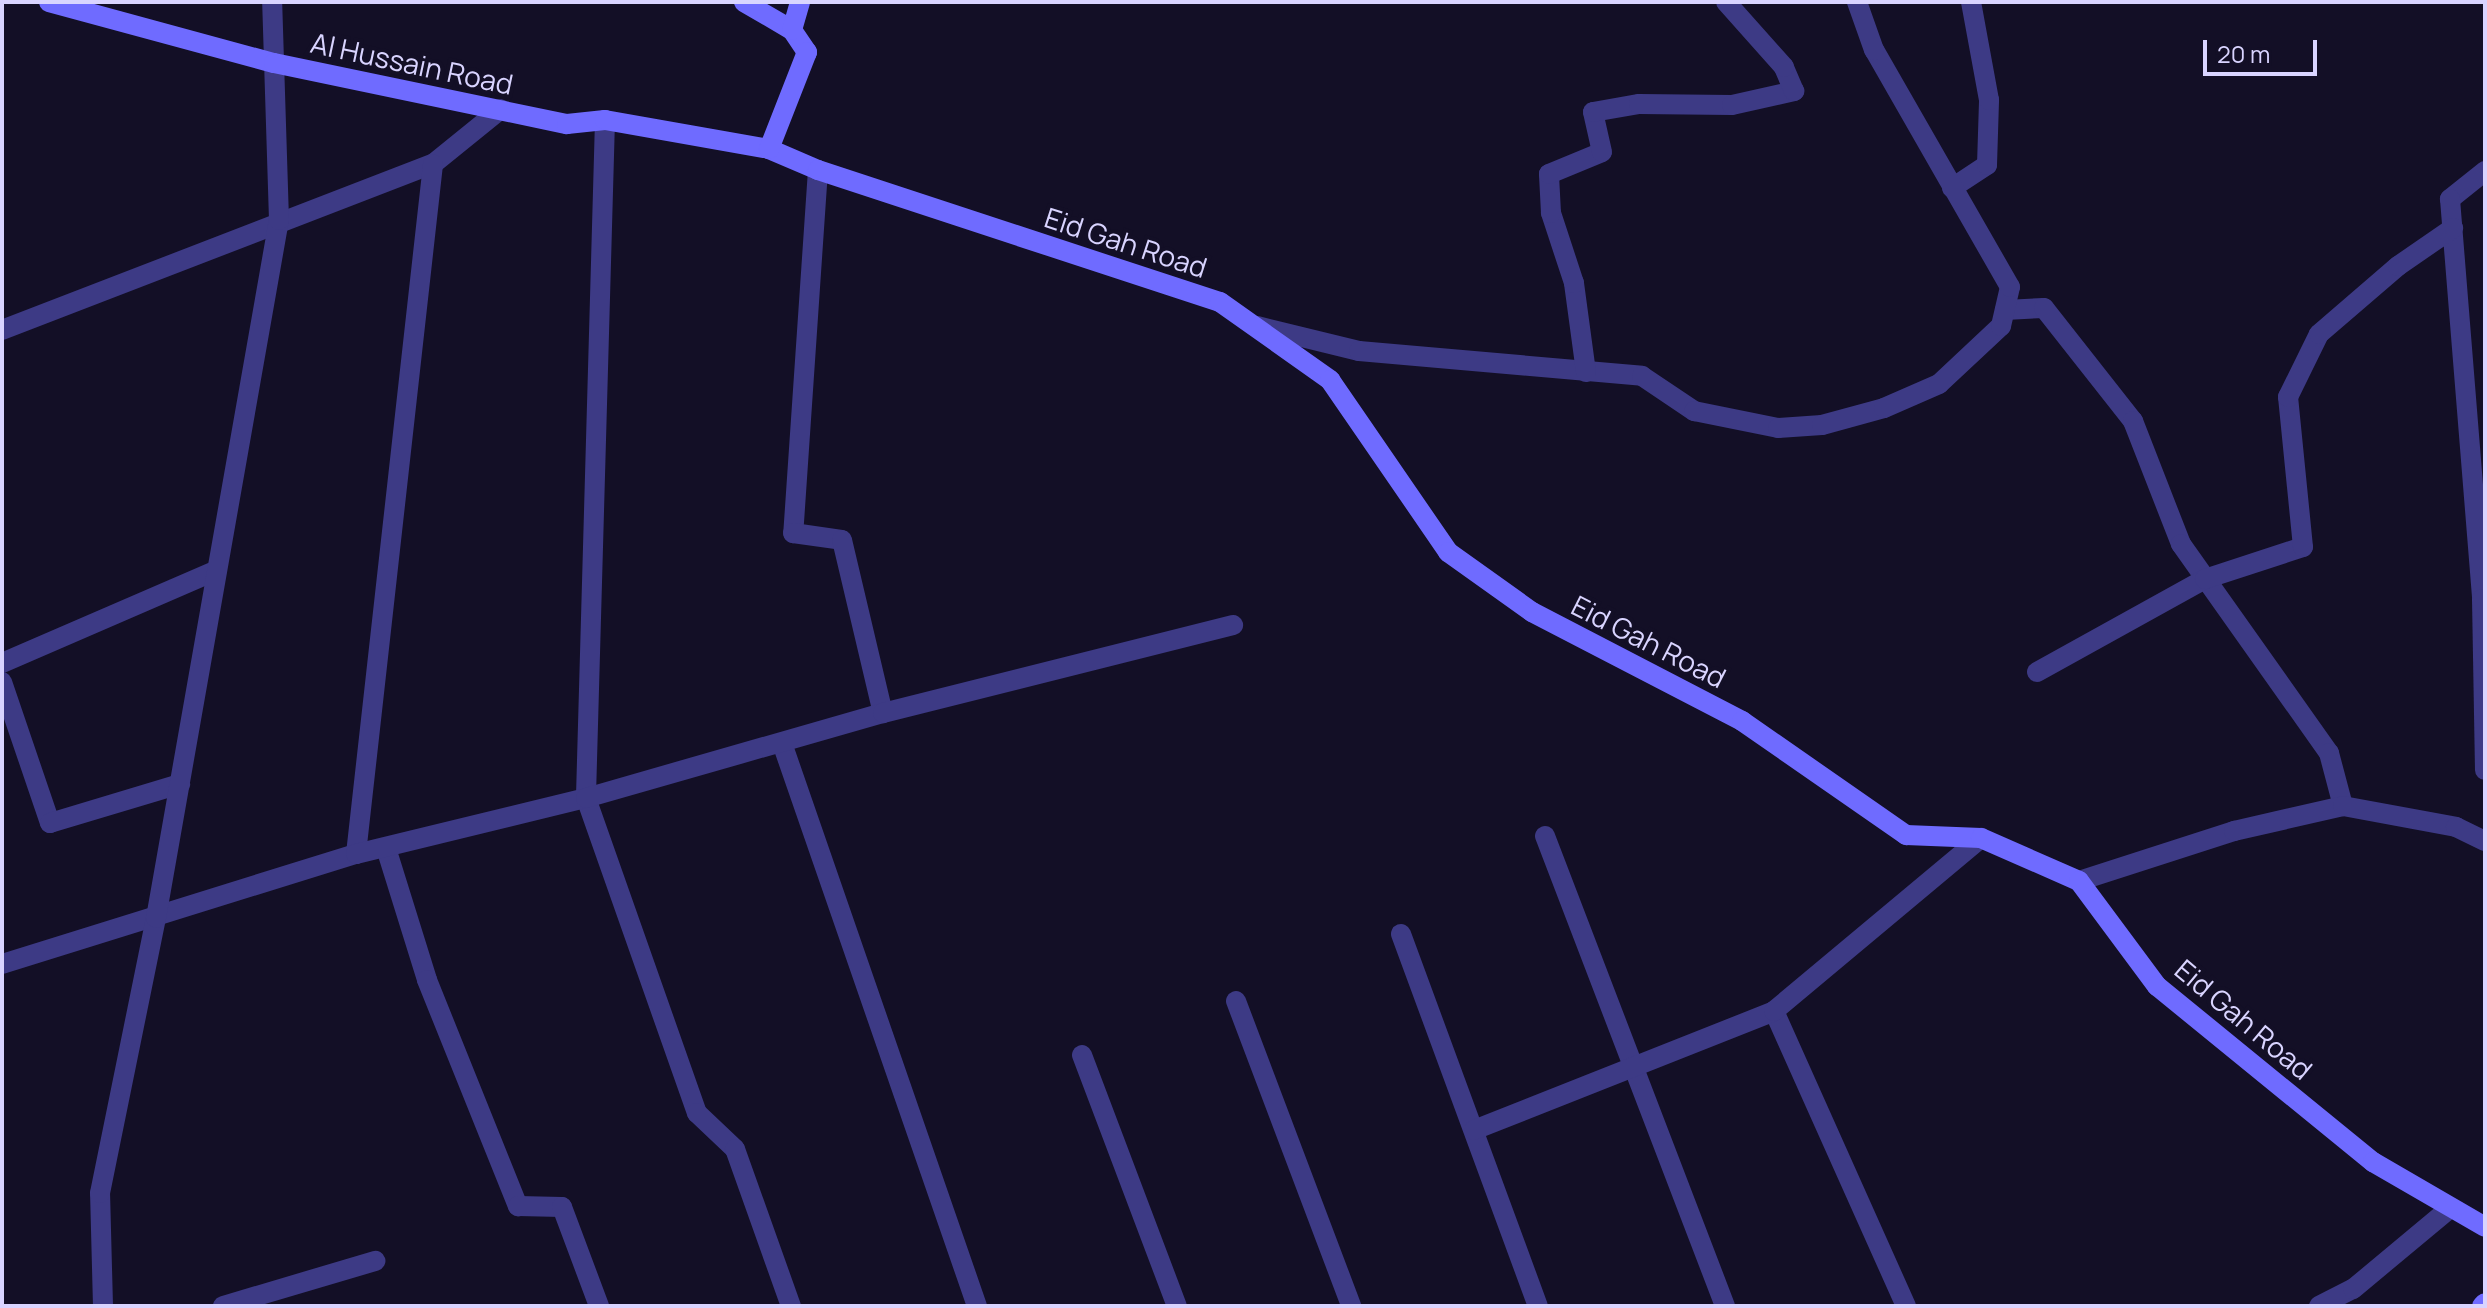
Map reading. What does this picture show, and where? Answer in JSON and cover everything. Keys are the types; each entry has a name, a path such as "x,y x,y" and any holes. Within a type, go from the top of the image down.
{"street":[{"name":"Al Hussain Road","path":"49,2 274,63 567,124 605,120 769,149"},
{"path":"103,1306 100,1193 156,918 279,220 272,2"},
{"path":"744,2 792,30 807,52 769,149"},
{"path":"792,30 800,2"},
{"path":"1586,372 1574,283 1551,213 1549,174 1602,152 1593,112 1639,104 1732,105 1794,91 1784,67 1726,2"},
{"path":"1257,326 1359,351 1642,376 1694,411 1778,428 1822,425 1884,408 1939,384 2001,326 2010,287 1874,50 1857,2"},
{"path":"1952,188 1987,165 1989,100 1971,2"},
{"path":"2,330 279,220 433,164 501,109"},
{"path":"605,120 586,798 697,1113 735,1149 791,1306"},
{"name":"Eid Gah Road","path":"769,149 818,170 1220,302 1330,380 1448,552 1532,612 1742,721 1906,835 1981,838 2079,881 2157,986 2373,1162 2449,1209 2485,1227"},
{"path":"356,854 433,164"},
{"path":"2484,167 2450,199 2482,599 2485,770"},
{"path":"818,170 793,533 842,540 883,713"},
{"path":"2037,672 2205,579 2303,547 2288,397 2319,334 2398,266 2453,228"},
{"path":"2005,310 2044,308 2133,421 2181,544 2329,753 2343,806"},
{"path":"2,663 217,570"},
{"path":"2,964 356,854 586,798 883,713 1233,625"},
{"path":"2,682 50,823 180,784"},
{"path":"782,743 977,1306"},
{"path":"2079,881 2234,831 2343,806 2456,827 2485,841"},
{"path":"1545,836 1725,1306"},
{"path":"1474,1130 1774,1011 1981,838"},
{"path":"386,848 427,980 518,1206 562,1207 599,1306"},
{"path":"1401,934 1538,1306"},
{"path":"1236,1001 1351,1306"},
{"path":"1774,1011 1906,1306"},
{"path":"1082,1055 1177,1306"},
{"path":"2319,1306 2353,1289 2449,1209"},
{"path":"223,1306 375,1261"}]}
